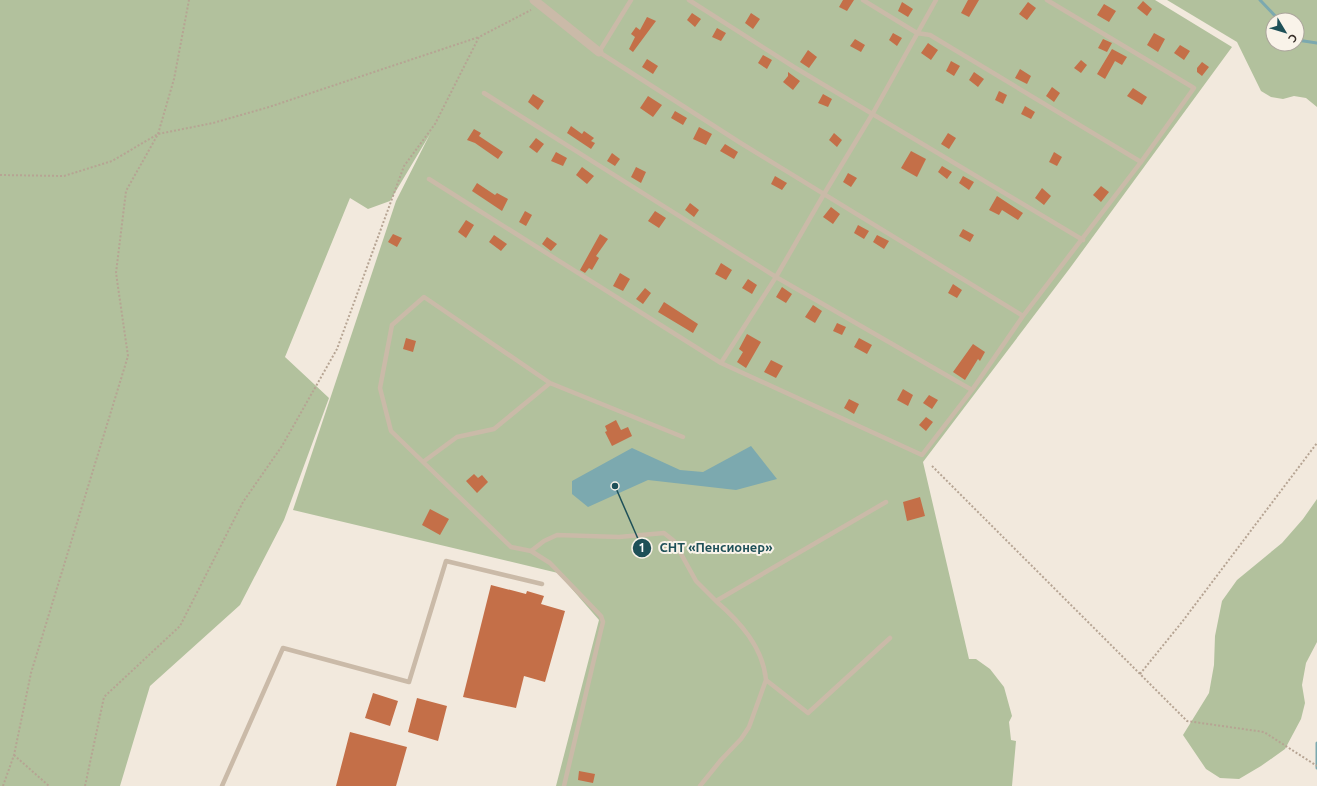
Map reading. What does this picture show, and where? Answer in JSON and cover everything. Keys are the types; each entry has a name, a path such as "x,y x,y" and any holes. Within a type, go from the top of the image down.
{"street":[{"path":"537,3 599,52"}],"lane":[{"path":"631,0 599,52 824,194 1023,316"},
{"path":"689,0 794,67 1083,240"},
{"path":"863,0 918,33 930,35 1141,162"},
{"path":"721,363 776,277 873,114 936,0"},
{"path":"429,179 721,363 922,455 972,390 1023,316 1083,240 1194,88 1047,0"},
{"path":"484,93 776,277 972,390"},
{"path":"564,786 603,622 597,610 557,569 531,552 511,547 391,431 380,388 392,325 424,297 550,383 682,437"},
{"path":"423,462 457,437 494,429 550,383"},
{"path":"716,601 886,502"},
{"path":"531,552 544,541 557,534 619,537 664,533 674,541 696,581 740,624 751,638 765,670 766,680 749,727 741,739 721,760 700,786"},
{"path":"222,786 283,648 409,682 446,561 542,584"},
{"path":"766,680 808,713 890,638"}],"path":[{"path":"3,786 14,755 31,673 128,356 116,273 126,191 158,134 174,79 189,0"},
{"path":"0,174 64,176 112,161 158,134 213,123 269,107 479,37 537,3"},
{"path":"85,786 104,697 180,626 242,502 282,446 337,348 404,166 435,124 479,37"},
{"path":"1140,674 1182,622 1317,443"},
{"path":"932,466 1187,721 1264,732 1317,766"},
{"path":"14,755 49,786"}],"green space":[{"path":"0,0 1155,0 1232,47 1070,268 923,462 969,659 976,659 990,669 1004,687 1012,716 1009,722 1011,740 1016,741 1012,786 556,786 599,620 558,573 293,510 396,201 430,134 390,201 368,209 350,198 285,357 329,398 284,520 240,605 150,686 120,786 0,786"},
{"path":"1167,0 1317,0 1317,107 1306,98 1294,96 1283,99 1271,97 1261,91 1237,42"},
{"path":"1317,499 1317,642 1306,663 1302,685 1305,703 1301,719 1285,749 1239,779 1220,778 1206,769 1183,735 1209,693 1214,665 1215,636 1222,601 1237,580 1282,543 1303,519"}],"water":[{"path":"751,446 777,479 736,490 648,480 588,507 572,494 572,481 632,448 680,470 703,472"}],"building":[{"path":"843,0 854,0 847,11 839,7"},
{"path":"968,0 979,0 969,17 961,13"},
{"path":"1143,1 1152,9 1147,16 1137,8"},
{"path":"902,2 913,9 908,17 898,11"},
{"path":"1028,2 1036,8 1027,20 1019,14"},
{"path":"1104,4 1116,11 1109,22 1097,15"},
{"path":"692,13 701,19 695,27 687,20"},
{"path":"751,13 760,19 753,29 745,23"},
{"path":"647,17 656,21 633,52 629,49 635,37 631,34 636,27 640,30"},
{"path":"717,28 726,33 721,41 712,37"},
{"path":"893,33 902,38 897,46 889,40"},
{"path":"1154,33 1165,39 1158,52 1147,45"},
{"path":"855,39 865,45 861,52 850,46"},
{"path":"1103,39 1112,43 1107,52 1098,48"},
{"path":"928,43 938,50 931,60 921,53"},
{"path":"1180,45 1190,51 1184,60 1174,53"},
{"path":"1112,49 1127,57 1122,65 1115,61 1105,79 1097,74"},
{"path":"808,50 817,57 809,68 800,62"},
{"path":"763,55 772,60 767,69 758,63"},
{"path":"647,59 658,66 653,74 642,67"},
{"path":"1081,60 1087,65 1081,73 1074,68"},
{"path":"951,61 960,66 954,76 946,71"},
{"path":"1202,62 1209,67 1202,76 1197,72 1197,68"},
{"path":"1020,69 1031,76 1027,84 1015,78"},
{"path":"788,72 800,81 793,90 783,82 788,76"},
{"path":"974,72 984,79 978,87 969,80"},
{"path":"1052,87 1060,93 1054,102 1046,96"},
{"path":"1133,88 1147,97 1142,105 1127,96"},
{"path":"999,91 1007,95 1003,104 995,100"},
{"path":"533,94 544,101 538,110 528,102"},
{"path":"823,94 832,99 828,107 818,103"},
{"path":"648,96 662,105 653,117 640,108"},
{"path":"1025,106 1035,112 1031,119 1021,114"},
{"path":"675,111 687,118 683,125 671,118"},
{"path":"571,126 582,134 584,131 594,138 591,141 595,143 591,149 567,133"},
{"path":"699,127 712,134 706,145 693,139"},
{"path":"474,129 481,133 479,136 503,152 498,159 475,143 467,140"},
{"path":"834,133 842,140 837,147 829,140"},
{"path":"948,133 956,138 949,149 941,144"},
{"path":"536,138 544,144 537,153 529,147"},
{"path":"725,144 738,152 734,159 720,151"},
{"path":"911,151 926,159 917,177 901,168"},
{"path":"556,152 567,158 563,166 551,161"},
{"path":"1054,152 1062,157 1057,166 1049,162"},
{"path":"612,153 620,159 615,166 607,161"},
{"path":"942,166 952,172 947,179 938,172"},
{"path":"582,167 594,176 587,184 576,175"},
{"path":"636,167 646,172 641,183 631,177"},
{"path":"848,173 857,178 851,187 843,182"},
{"path":"775,176 787,183 782,190 771,184"},
{"path":"963,176 974,182 969,190 959,183"},
{"path":"477,183 495,195 497,193 508,199 502,211 472,191"},
{"path":"1101,186 1109,192 1101,202 1093,195"},
{"path":"1042,188 1051,196 1044,205 1035,198"},
{"path":"997,196 1023,213 1018,220 1002,210 999,215 989,210"},
{"path":"690,203 699,210 694,217 685,210"},
{"path":"831,207 840,214 833,224 823,217"},
{"path":"525,211 532,215 526,226 519,222"},
{"path":"655,211 666,218 659,228 648,221"},
{"path":"466,220 474,225 466,238 458,232"},
{"path":"858,225 869,231 864,239 854,233"},
{"path":"963,229 974,235 970,242 959,236"},
{"path":"393,234 402,238 397,247 388,242"},
{"path":"600,234 608,239 596,256 599,258 592,270 589,268 585,273 580,270"},
{"path":"494,235 507,244 501,251 489,242"},
{"path":"877,235 889,241 884,249 873,242"},
{"path":"547,237 557,244 551,251 542,244"},
{"path":"721,263 732,270 726,280 715,274"},
{"path":"620,273 630,279 623,291 613,286"},
{"path":"748,279 757,285 752,294 742,288"},
{"path":"953,284 962,290 957,298 948,293"},
{"path":"782,287 792,294 786,303 776,297"},
{"path":"645,288 651,293 643,304 636,299"},
{"path":"664,302 698,324 693,333 658,312"},
{"path":"813,305 822,311 815,323 805,317"},
{"path":"837,323 846,327 842,335 833,331"},
{"path":"747,334 761,342 746,368 737,362 743,352 739,349"},
{"path":"406,338 416,341 413,352 403,349"},
{"path":"859,338 872,345 867,354 854,347"},
{"path":"973,344 985,352 980,361 978,359 965,380 953,372"},
{"path":"771,360 783,366 776,378 764,372"},
{"path":"903,389 913,395 908,406 897,400"},
{"path":"929,395 938,400 932,409 923,403"},
{"path":"849,399 859,404 854,414 844,408"},
{"path":"926,417 933,422 926,431 919,425"},
{"path":"616,420 621,430 628,427 632,436 612,446 605,432 607,431 605,426"},
{"path":"474,474 478,478 482,475 488,482 477,493 466,481"},
{"path":"920,497 925,516 907,521 903,502"},
{"path":"430,509 449,519 440,535 422,525"},
{"path":"491,585 526,594 527,591 544,596 541,604 565,611 545,682 524,676 516,708 463,697"},
{"path":"373,693 398,701 390,726 365,718"},
{"path":"417,698 447,706 438,741 408,732"},
{"path":"350,732 407,747 396,786 336,786"},
{"path":"579,771 595,774 593,783 578,780"}],"waterway":[{"path":"1260,0 1271,12"},
{"path":"1305,41 1317,43"},
{"path":"1317,743 1317,768"}],"place":[{"name":"СНТ «Пенсионер»","path":"615,486"}]}
